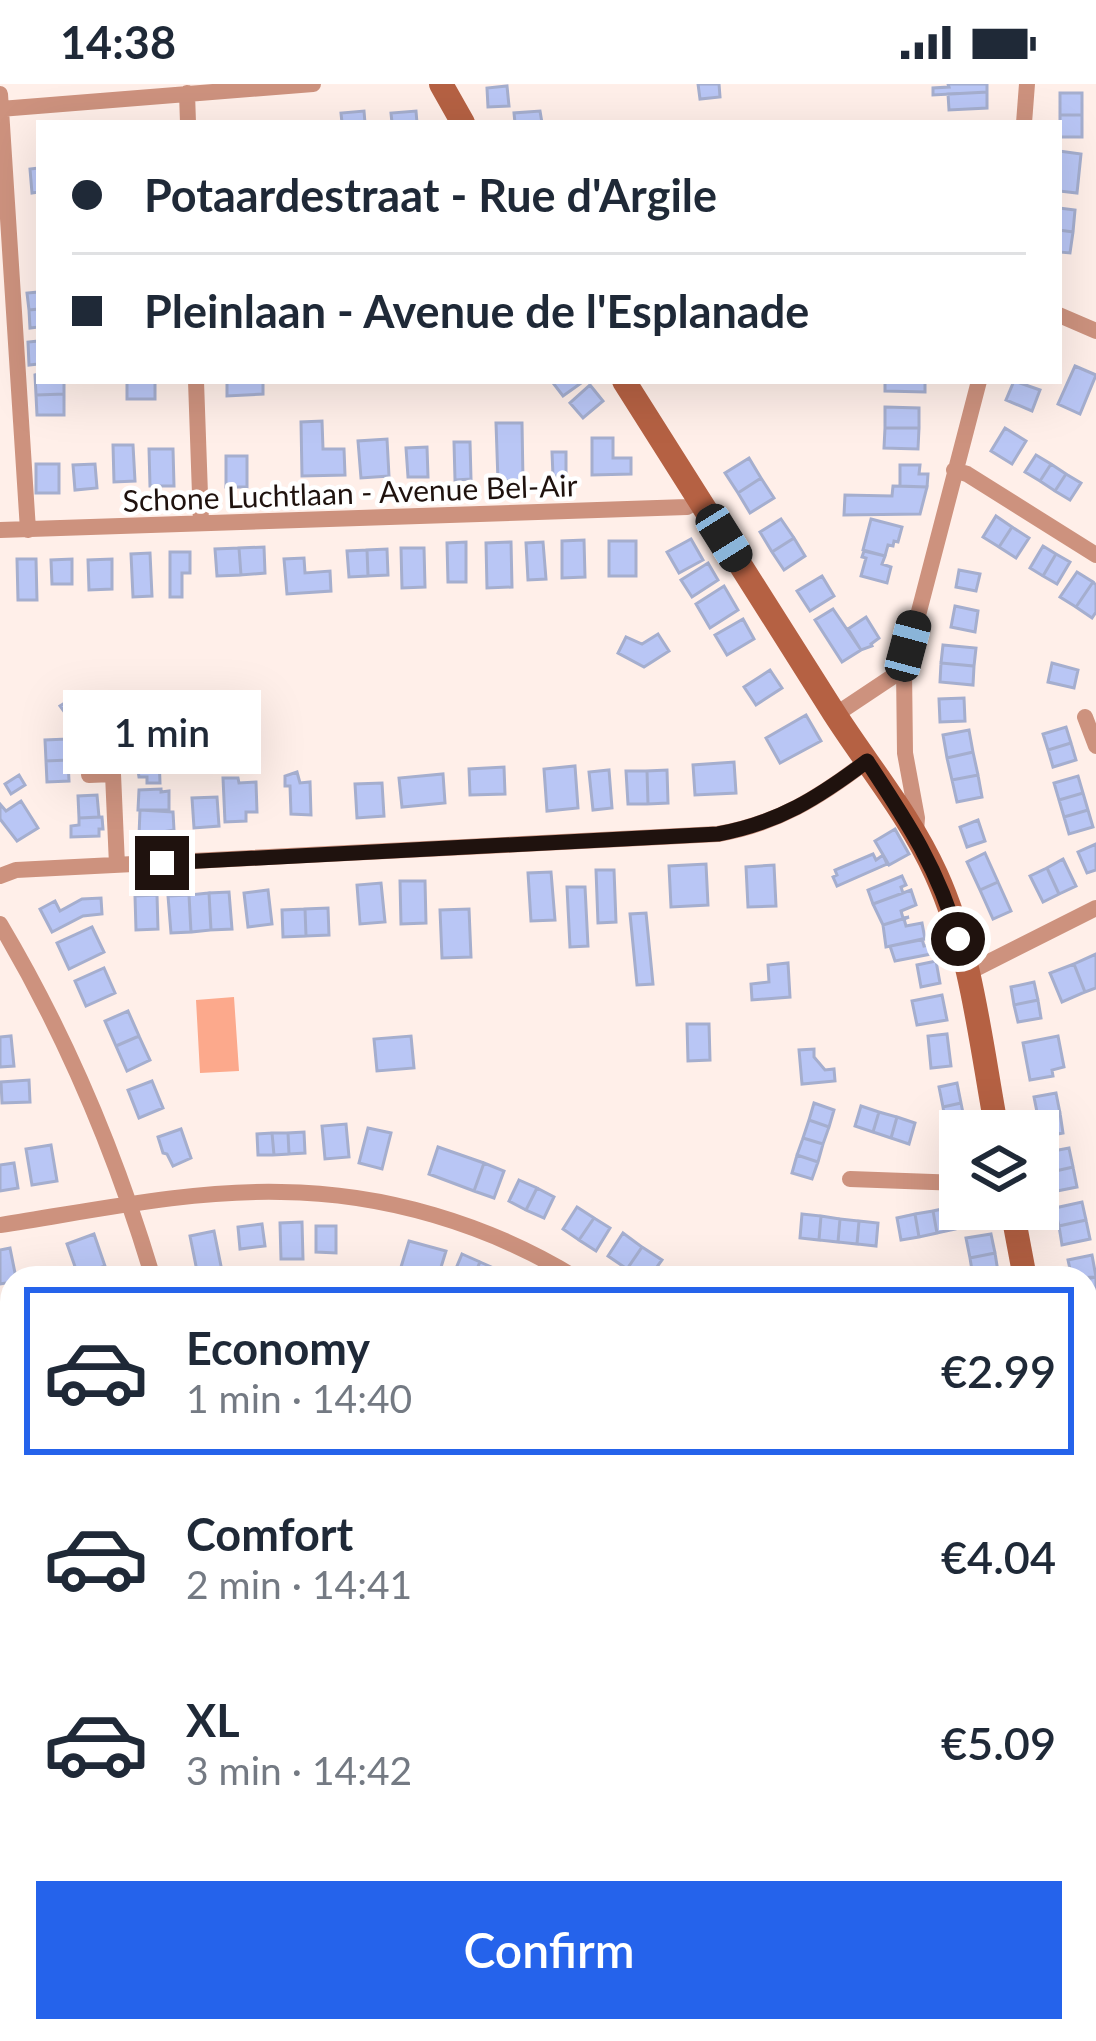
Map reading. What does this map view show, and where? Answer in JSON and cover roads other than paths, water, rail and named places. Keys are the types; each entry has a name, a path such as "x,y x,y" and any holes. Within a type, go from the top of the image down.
{"street":[{"path":"1,109 314,84"},
{"path":"441,84 461,120"},
{"path":"1024,120 1027,84"},
{"path":"187,93 188,120"},
{"path":"0,94 28,530"},
{"path":"1062,316 1096,332"},
{"path":"196,384 201,523"},
{"path":"626,384 916,835 948,904 967,973 993,1110"},
{"path":"916,835 905,753 904,669 978,384"},
{"path":"954,470 1096,555"},
{"name":"Schone Luchtlaan - Avenue Bel-Air","path":"0,530 687,507 700,500"},
{"path":"835,715 904,669"},
{"path":"1085,717 1096,746"},
{"path":"0,876 16,870 718,834 766,823 867,761"},
{"path":"89,775 112,774 117,865"},
{"path":"967,973 1096,908"},
{"path":"0,924 51,1015 96,1115 149,1266"},
{"path":"850,1179 939,1182"},
{"path":"0,1225 251,1192 309,1193 440,1217 554,1266"},
{"path":"1016,1230 1023,1266"}]}
